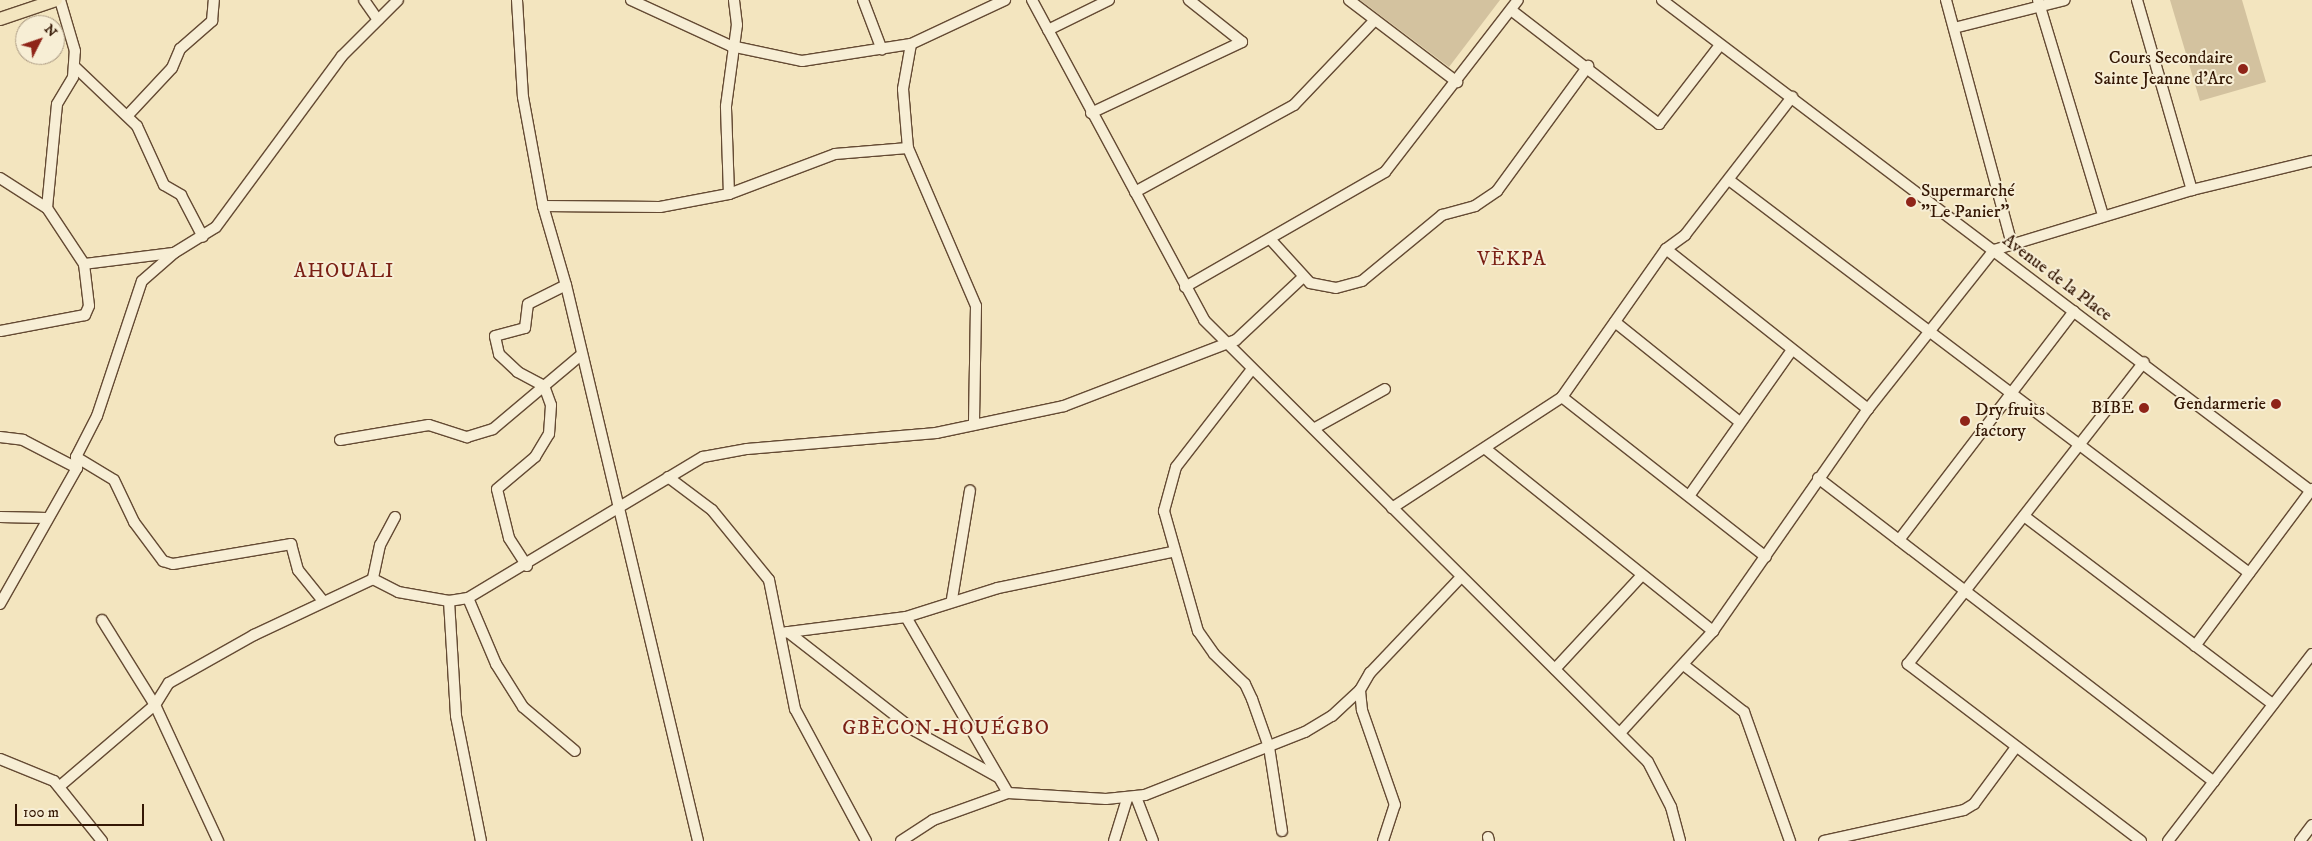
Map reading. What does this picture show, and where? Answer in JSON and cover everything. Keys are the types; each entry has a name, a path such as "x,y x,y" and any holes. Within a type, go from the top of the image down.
{"main road":[{"path":"2,16 58,0"}],"street":[{"path":"47,208 57,104 68,89 74,66 75,51 58,0"},
{"path":"128,115 172,68 180,49 212,21 214,0"},
{"path":"364,0 378,20"},
{"path":"0,604 77,468 76,457 97,416 142,281 174,253 203,237 286,136 342,56 398,0"},
{"path":"517,0 524,97 542,206 566,285 616,507 698,841"},
{"path":"631,0 731,46 802,61 911,44 1005,0"},
{"path":"729,194 726,106 731,46 737,25 734,0"},
{"path":"863,0 882,50"},
{"path":"1032,0 1185,287 1224,343 1315,428 1460,578 1620,733 1661,783 1680,841"},
{"path":"1048,30 1109,0"},
{"path":"1091,113 1242,42 1189,0"},
{"path":"1349,0 1457,82"},
{"path":"1185,287 1271,240 1385,172 1457,82 1518,0"},
{"name":"Avenue de la Place","path":"1662,0 2312,490"},
{"path":"1946,0 2012,244"},
{"path":"1954,28 2039,3 2065,0"},
{"path":"2137,0 2192,190"},
{"path":"2039,3 2103,216"},
{"path":"1511,10 1588,66 1659,124 1720,45"},
{"path":"1135,192 1294,105 1375,20"},
{"path":"911,44 903,88 908,148 976,306 974,425"},
{"path":"74,66 128,115 164,185 181,195 203,237"},
{"path":"1271,240 1302,278 1336,288 1362,281 1442,214 1490,197 1516,169 1588,66"},
{"path":"1392,508 1487,450 1562,397 1666,249 1685,235 1792,97"},
{"path":"542,206 660,207 729,194 835,154 908,148"},
{"path":"1620,733 1686,666 1713,631 1868,409 1994,250 2192,190 2312,161"},
{"path":"0,178 47,208 84,264 89,306 85,315 0,330"},
{"path":"1729,180 2081,444 2249,573"},
{"path":"1666,249 1868,409"},
{"path":"84,264 174,253"},
{"path":"60,786 155,705 168,683 322,600 373,579 398,592 449,601 468,598 527,566 616,507 704,457 747,449 884,440 974,425 1064,406 1239,338 1302,278"},
{"path":"527,566 509,538 497,488 535,457 549,434 551,405 544,386 518,372 499,354 495,336 525,328 528,304 566,285"},
{"path":"1899,540 2074,311"},
{"path":"1615,322 1740,422"},
{"path":"1689,496 1792,350"},
{"path":"340,440 429,425 467,438 493,429 581,355"},
{"path":"2141,841 1908,664 2144,362"},
{"path":"1252,370 1172,476 1164,511 1172,552 1198,631 1214,654 1245,684 1269,747 1282,831"},
{"path":"1315,428 1385,389"},
{"path":"1562,397 1766,556"},
{"path":"0,437 23,440 77,468"},
{"path":"1487,450 1641,576 1713,631"},
{"path":"76,457 114,480 134,522 163,561 173,564 291,544 298,570 322,600"},
{"path":"668,476 712,510 763,570 773,591 784,632 795,709 866,841"},
{"path":"1818,478 2214,782"},
{"path":"952,599 970,490"},
{"path":"2195,646 2312,490"},
{"path":"2024,516 2273,704"},
{"path":"373,579 380,545 394,517"},
{"path":"0,518 47,518"},
{"path":"784,632 906,617 952,599 1172,552"},
{"path":"1555,670 1641,576"},
{"path":"901,841 933,820 1008,793 1132,798 1269,747 1319,725 1360,690 1370,673 1460,578"},
{"path":"468,598 496,664 523,707 575,751"},
{"path":"449,601 456,716 481,841"},
{"path":"906,617 1008,793"},
{"path":"102,620 155,705 218,841"},
{"path":"784,632 915,731 998,777"},
{"path":"2168,841 2312,654"},
{"path":"1686,666 1744,712 1790,841"},
{"path":"1360,690 1362,710 1395,805 1383,841"},
{"path":"1824,841 1964,810 1974,804 2016,747"},
{"path":"0,759 60,786 102,841"},
{"path":"1114,841 1132,798"},
{"path":"1132,798 1153,841"},
{"path":"2300,841 2312,825"}],"shaded area":[{"path":"1360,0 1500,0 1449,67"},
{"path":"2170,0 2242,0 2266,82 2200,101"}],"place":[{"name":"Cours Secondaire Sainte Jeanne d'Arc","path":"2243,69"},
{"name":"Supermarché \"Le Panier\"","path":"1911,202"},
{"name":"Gendarmerie","path":"2276,404"},
{"name":"BIBE","path":"2144,408"},
{"name":"Dry fruits factory","path":"1965,421"}],"district":[{"name":"VÈKPA","path":"1512,259"},
{"name":"AHOUALI","path":"344,271"},
{"name":"GBÈCON-HOUÉGBO","path":"946,728"}]}
